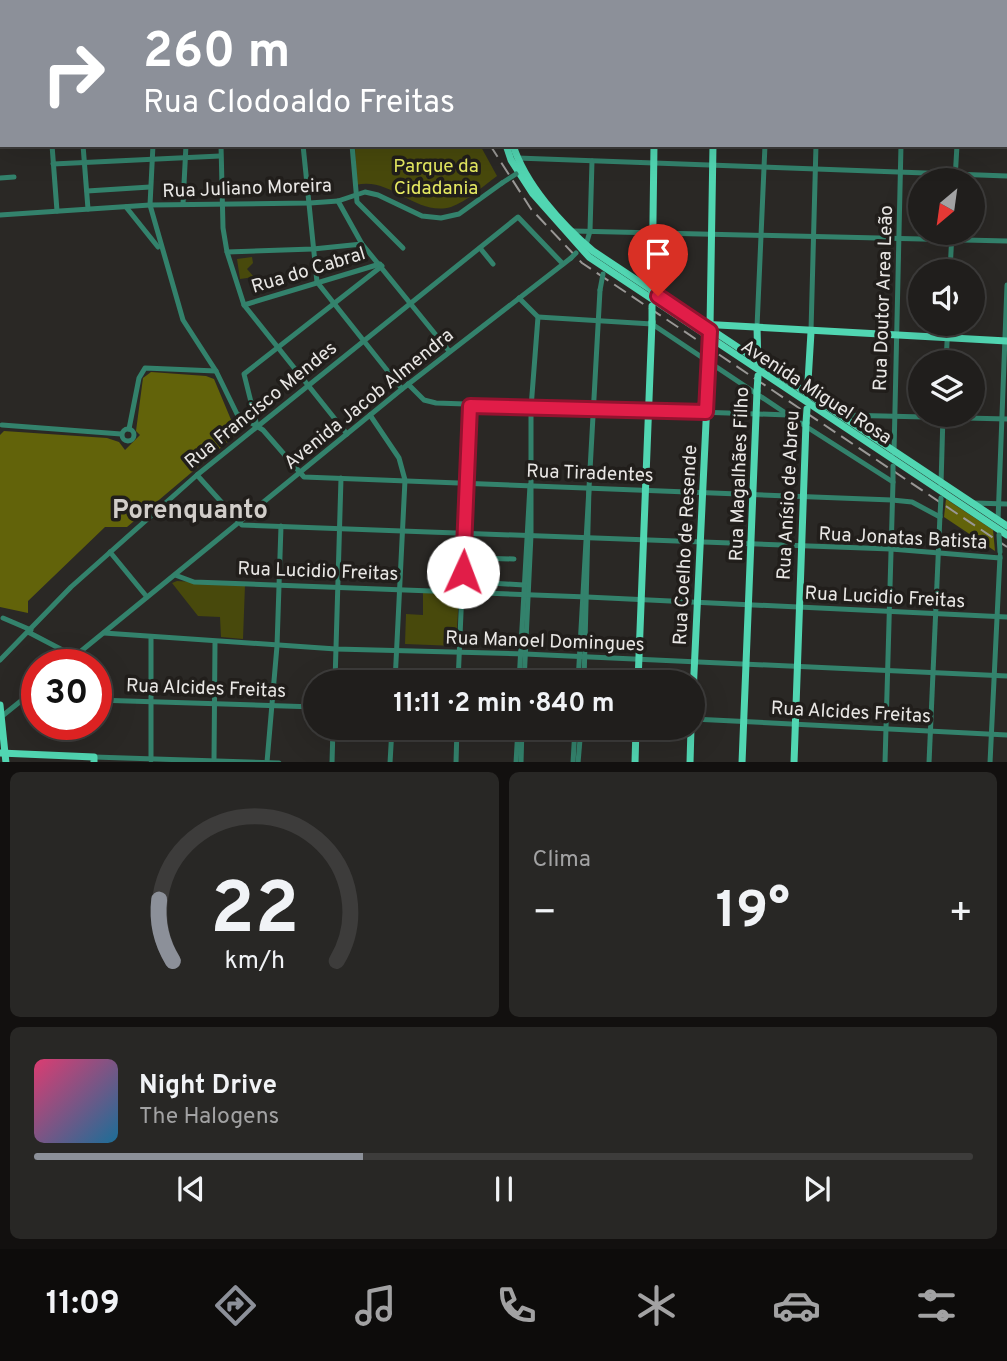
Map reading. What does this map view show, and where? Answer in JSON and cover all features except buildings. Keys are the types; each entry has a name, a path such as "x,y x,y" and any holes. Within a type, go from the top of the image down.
{"main road":[{"name":"Avenida Miguel Rosa","path":"507,147 538,190 573,231 578,251 652,300 698,324 710,336"},
{"name":"Avenida Miguel Rosa","path":"513,147 517,173 578,251 604,272 710,336 1002,529"},
{"path":"639,670 652,323 654,147"},
{"name":"Rua Coelho de Resende","path":"694,670 710,336 713,147"},
{"path":"710,336 757,327 1006,341"},
{"name":"Rua Magalhães Filho","path":"742,762 758,369 757,327"},
{"name":"Rua Anísio de Abreu","path":"794,762 800,547 811,332"},
{"name":"Avenida Miguel Rosa","path":"807,402 838,415 893,459"},
{"name":"Avenida Miguel Rosa","path":"941,491 971,503 1002,529"},
{"path":"0,705 4,757 94,760"},
{"path":"635,762 636,740"},
{"path":"690,762 691,740"}],"street":[{"path":"618,0 645,0"},
{"path":"52,147 57,211"},
{"path":"83,147 88,209"},
{"path":"152,233 150,187 153,147"},
{"path":"183,204 186,147"},
{"path":"220,147 220,204 227,252 244,305 347,434"},
{"path":"303,147 317,282 362,342 405,387 430,402 470,406 788,415"},
{"path":"352,147 354,195 372,220 404,248"},
{"name":"Rua Magalhães Filho","path":"757,327 765,147"},
{"name":"Rua Anísio de Abreu","path":"811,332 817,147"},
{"name":"Rua Doutor Area Leão","path":"885,762 901,147"},
{"path":"956,168 957,147"},
{"path":"53,164 152,157 220,156"},
{"path":"514,159 908,173"},
{"path":"578,251 590,231 592,161"},
{"name":"Rua Juliano Moreira","path":"0,215 150,205 310,203 338,201 365,192 378,195 422,216 441,218 459,214 517,173"},
{"path":"985,176 1007,176"},
{"path":"0,178 14,177"},
{"path":"87,191 150,187"},
{"path":"338,201 362,244 449,351"},
{"path":"126,207 152,233 160,249 183,320 216,371 237,414 257,426 299,474"},
{"name":"Rua Francisco Mendes","path":"0,660 110,552 197,475 521,217 563,264"},
{"path":"573,231 908,238"},
{"path":"985,239 1007,241"},
{"path":"227,252 362,244"},
{"path":"480,248 493,264"},
{"name":"Avenida Jacob Almendra","path":"83,649 449,351 578,251"},
{"path":"257,426 244,374 381,265"},
{"name":"Rua do Cabral","path":"244,305 381,265"},
{"path":"584,670 584,596 593,409 600,290 604,272"},
{"path":"990,762 1002,529 998,504 1004,419 1007,285"},
{"path":"519,298 538,317 652,323"},
{"path":"522,670 531,408 538,317"},
{"name":"Avenida Miguel Rosa","path":"652,323 892,482"},
{"path":"946,350 947,337"},
{"path":"207,372 209,360"},
{"path":"1,425 121,434 129,429 139,378 145,368 216,371"},
{"path":"458,670 470,406"},
{"path":"370,415 393,448 405,480 396,670"},
{"path":"838,415 908,415"},
{"path":"985,418 1004,419"},
{"path":"929,762 943,427"},
{"path":"121,434 123,440 131,440 134,435 129,429"},
{"name":"Rua Tiradentes","path":"299,474 310,478 892,500 919,505 940,516"},
{"path":"197,475 238,524"},
{"path":"335,670 341,478"},
{"path":"971,503 1007,504"},
{"name":"Rua Jonatas Batista","path":"238,524 1000,555"},
{"path":"267,762 277,646 281,526"},
{"path":"526,595 524,585 528,536"},
{"path":"475,540 475,583 524,585"},
{"path":"110,552 147,597"},
{"path":"475,558 514,559"},
{"name":"Rua Lucidio Freitas","path":"175,575 194,582 584,596 1007,617"},
{"path":"3,618 61,649"},
{"path":"113,625 123,635"},
{"name":"Rua Manoel Domingues","path":"104,633 215,643 336,649 459,651 1007,676"},
{"path":"151,637 151,760"},
{"path":"214,760 215,643"},
{"path":"580,670 583,657"},
{"name":"Rua Alcides Freitas","path":"112,700 303,706"},
{"path":"1,717 21,701"},
{"name":"Rua Alcides Freitas","path":"705,720 1007,735"},
{"path":"332,762 333,740"},
{"path":"390,762 391,740"},
{"path":"456,762 457,740"},
{"path":"519,762 520,740"},
{"path":"575,740 576,762"},
{"path":"576,762 579,740"},
{"path":"94,760 279,762"}],"green space":[{"name":"Parque da Cidadania","path":"355,147 481,147 497,176 457,204 438,209 426,207 381,186 356,185"},
{"path":"252,257 253,263 247,269 254,277 240,279 237,259"},
{"path":"177,581 245,585 243,639 221,637 220,617 198,616 172,583"},
{"path":"423,592 459,594 456,646 405,644 406,614 423,615"}],"shaded area":[{"path":"151,372 214,379 237,434 127,527 105,527 28,601 28,613 0,607 0,435 4,431 107,438 119,442 125,450 140,435 136,431 143,378"},
{"path":"946,499 993,530 995,551 944,517"}],"railway":[{"path":"491,147 531,209 582,263 1007,547"}],"district":[{"name":"Porenquanto","path":"190,509"}],"route":[{"path":"463,572 470,406 706,412 710,331 658,296"}]}
